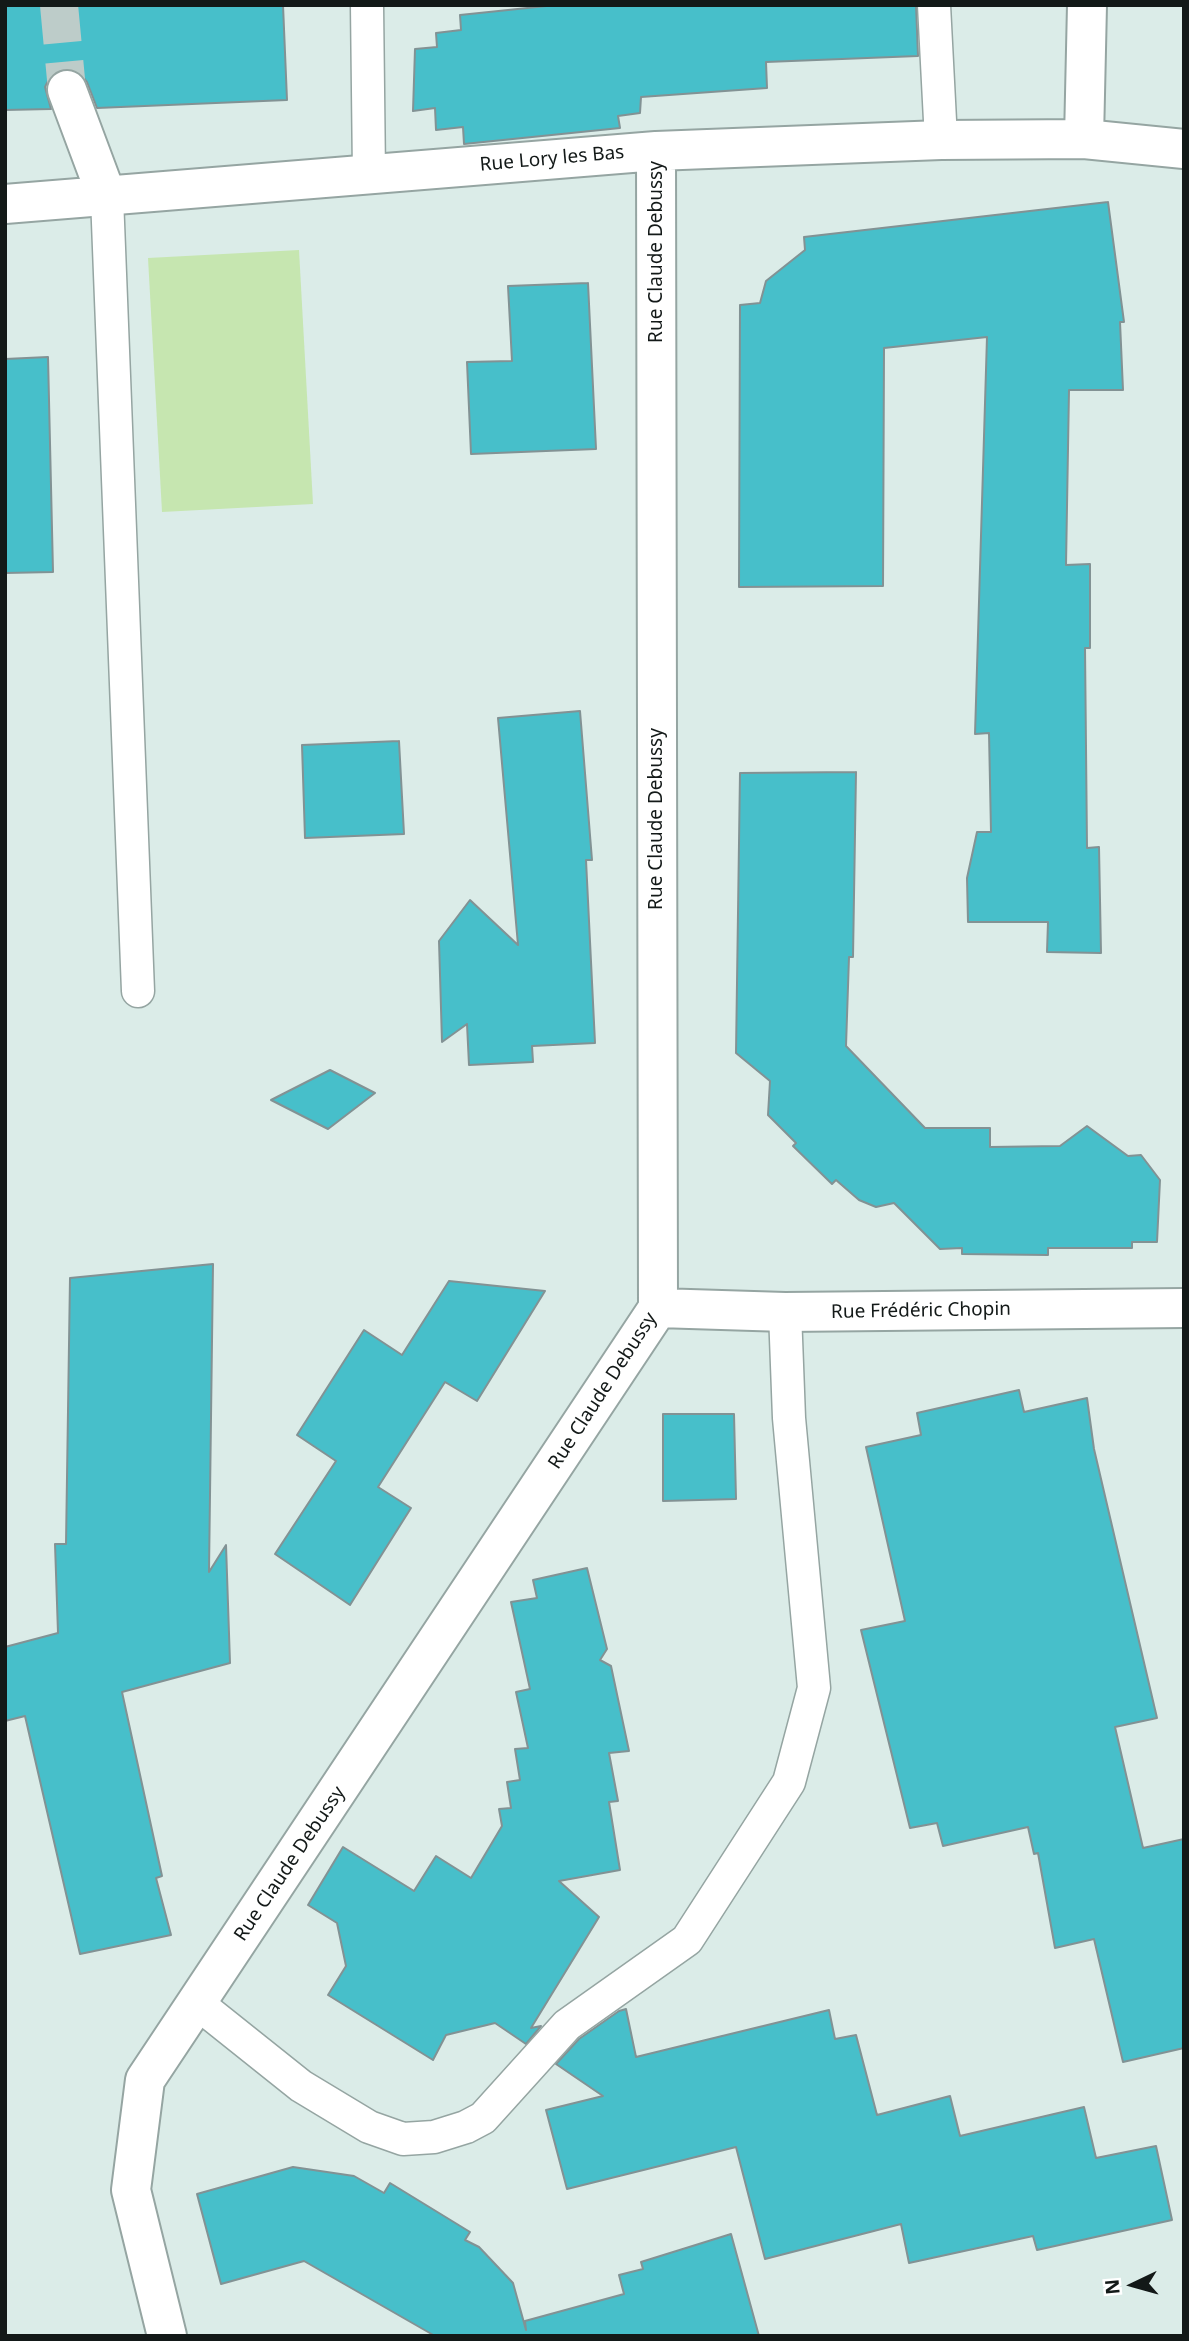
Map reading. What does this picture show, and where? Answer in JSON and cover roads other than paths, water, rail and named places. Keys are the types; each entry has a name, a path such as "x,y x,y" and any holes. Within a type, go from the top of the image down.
{"street":[{"path":"1084,139 1087,5"},
{"path":"67,90 107,197"},
{"name":"Rue Lory les Bas","path":"5,204 656,151 941,140 1084,139 1184,149"},
{"name":"Rue Claude Debussy","path":"167,2336 131,2190 145,2080 658,1308 656,151"},
{"name":"Rue Frédéric Chopin","path":"658,1308 785,1312 1184,1308"}],"lane":[{"path":"367,5 369,175"},
{"path":"934,5 941,140"},
{"path":"107,197 138,991"},
{"path":"197,2003 301,2086 369,2127 403,2139 434,2137 466,2127 483,2118 567,2025 687,1940 789,1782 814,1688 789,1418 785,1312"}],"tunnel":[{"path":"59,5 67,90"}]}
